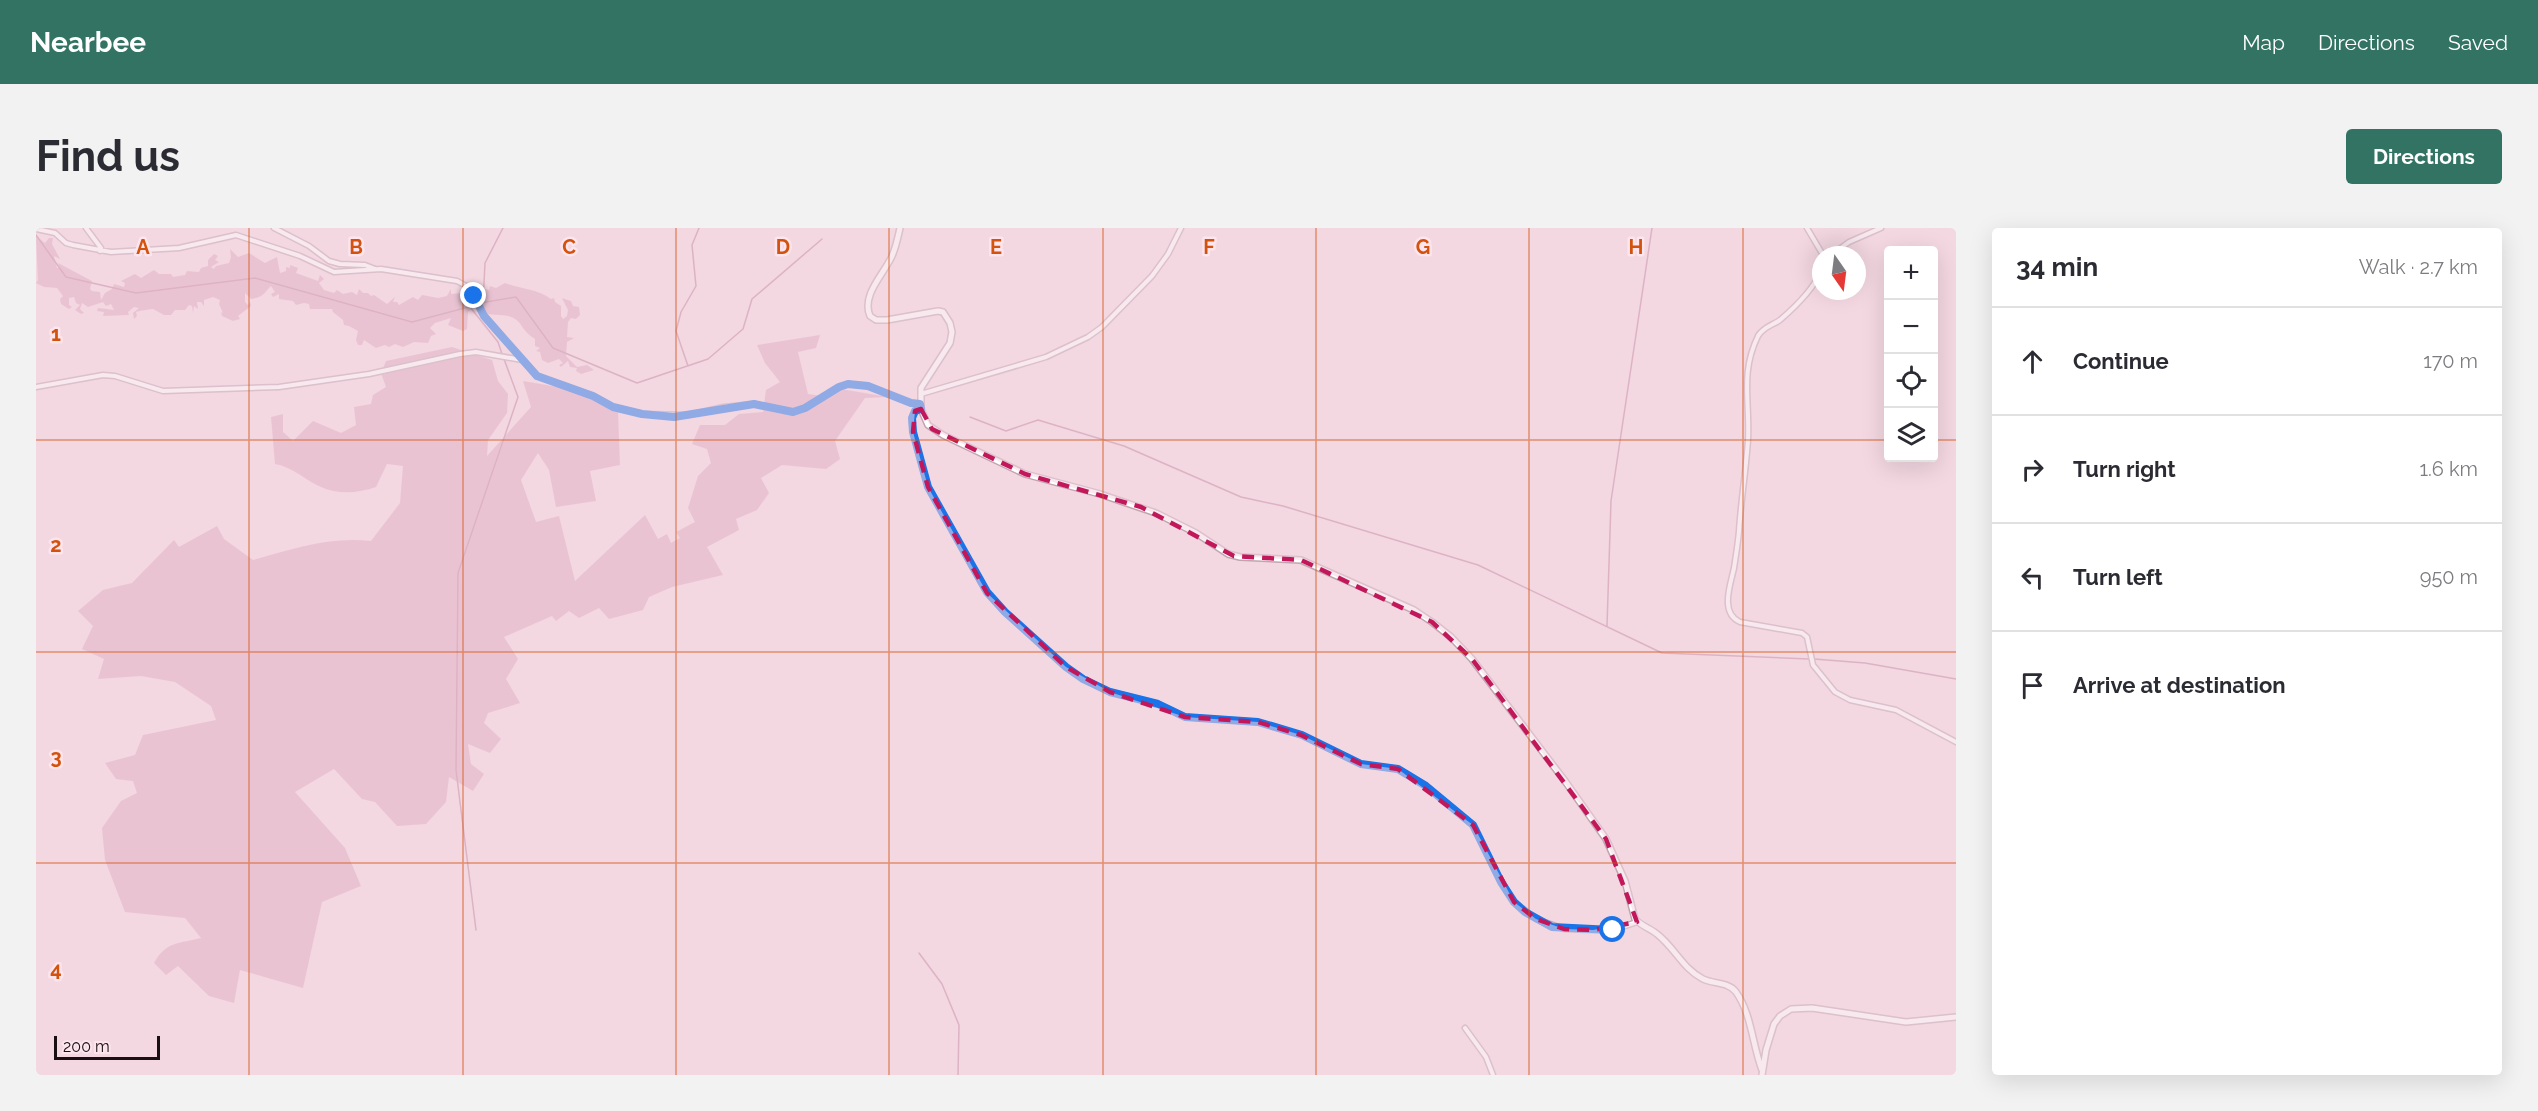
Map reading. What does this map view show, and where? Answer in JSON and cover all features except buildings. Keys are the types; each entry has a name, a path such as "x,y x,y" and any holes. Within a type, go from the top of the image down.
{"main road":[{"path":"900,228 892,256 873,287 868,310 870,316 884,321 938,311 943,312 950,323 950,343 923,384 921,394 920,406 932,429 1025,474 1141,507 1196,533 1234,556 1300,560 1414,610 1432,622 1451,637 1472,659 1565,781 1605,839 1617,861 1632,914 1637,922 1658,935 1693,973 1709,982 1730,986 1735,991 1746,1008 1762,1073"},
{"path":"1762,1073 1774,1024 1780,1016 1791,1009 1812,1008 1906,1022 1956,1017"}],"street":[{"path":"86,228 101,248 100,251"},
{"path":"274,228 309,246 329,261 457,281 470,288 484,316 530,370 543,379 593,396 613,407 655,416 688,415 724,407 754,404 793,412 805,408 848,384 868,386 920,406 912,418 915,443 928,487 941,514 996,604 1066,667 1083,679 1110,692 1158,704 1185,717 1258,722 1302,735 1361,764 1398,769 1426,786 1473,825 1514,902 1536,919 1564,929 1593,930 1613,930 1637,922"},
{"path":"921,394 1046,357 1088,337 1102,327 1152,276 1168,254 1181,228"},
{"path":"1807,228 1818,246"},
{"path":"1843,246 1881,228"},
{"path":"36,229 50,231 73,245 111,252 179,248 236,234 300,256 334,272 376,269"},
{"path":"1812,286 1786,315 1760,333 1749,362 1746,388 1748,434 1746,471 1736,559 1728,592 1730,611 1735,620 1802,633 1807,638 1813,665 1830,687 1840,695 1896,710 1956,742"},
{"path":"36,387 88,377 115,375 163,391 270,387 369,374 476,352 522,360"},
{"path":"1465,1028 1486,1057 1493,1075"}],"highlighted area":[{"path":"921,409 932,429 1025,474 1141,507 1234,556 1301,560 1432,622 1472,659 1606,839 1637,922 1593,930 1564,929 1536,919 1514,902 1473,825 1398,769 1361,764 1301,735 1258,722 1185,717 1110,692 1066,667 987,593 928,487 913,432 915,411"}],"shaded area":[{"path":"36,236 45,243 49,238 53,238 52,244 60,259 54,256 57,268 60,268 58,263 92,281 90,289 100,292 101,300 114,284 124,287 125,283 121,281 135,274 141,278 154,270 159,274 171,274 173,277 185,275 187,271 199,272 201,268 208,266 208,260 214,254 218,256 215,260 219,262 211,267 214,269 216,266 229,263 230,249 238,257 249,253 265,263 277,257 280,273 286,271 286,267 290,268 290,265 298,268 296,273 318,281 320,275 324,279 319,283 324,290 334,293 337,290 343,294 352,292 357,295 359,289 387,304 395,297 393,302 399,305 413,297 418,300 422,295 438,298 447,296 451,289 451,294 463,293 464,301 470,302 472,309 468,312 467,329 463,331 448,325 451,318 435,323 430,328 436,334 431,336 428,343 414,342 403,347 395,344 376,348 364,340 362,345 358,345 356,340 358,331 344,325 343,320 332,309 310,309 309,304 296,305 293,301 279,299 279,294 273,297 271,294 275,292 271,286 259,297 251,299 245,293 245,302 248,305 250,302 251,306 238,316 240,319 233,321 222,316 220,300 213,297 204,300 204,306 201,302 197,302 198,309 194,306 193,313 192,306 189,305 185,310 175,310 171,315 164,315 153,309 136,312 137,316 134,319 133,313 139,308 134,307 128,312 129,315 103,316 104,312 97,311 98,308 114,310 111,304 106,306 103,302 88,307 82,303 80,309 84,313 81,314 75,310 80,305 76,303 74,297 69,298 69,305 72,307 69,309 61,304 60,299 63,296 57,288 44,287 36,283 38,280"},
{"path":"505,283 540,293 551,299 554,298 555,302 561,306 563,319 567,316 568,310 562,298 571,301 573,306 579,307 580,315 576,319 571,318 568,322 567,337 574,338 567,342 566,356 577,367 587,365 594,370 581,374 576,371 577,368 570,367 568,361 561,367 559,365 563,363 559,359 548,363 542,360 540,352 536,351 540,348 535,346 535,339 512,317 482,313 473,293 477,293 482,285 484,289 489,290 490,286 496,288"},
{"path":"820,335 816,348 798,352 808,394 829,397 841,389 888,397 865,398 835,441 840,459 826,469 782,465 761,478 769,493 757,510 736,519 739,530 707,547 723,575 672,587 649,597 643,610 609,619 599,608 579,618 569,611 556,621 552,616 504,637 518,659 506,679 520,703 488,713 484,723 501,739 490,753 468,744 471,764 484,774 473,791 449,777 446,802 426,824 397,826 375,802 362,799 334,769 295,792 345,848 361,886 322,902 303,988 240,970 234,1003 209,996 178,966 166,975 154,963 169,947 180,942 201,938 185,918 125,912 105,860 102,828 121,801 137,793 133,781 116,779 105,763 135,755 143,735 216,720 211,706 175,682 141,676 98,679 104,659 82,649 93,626 78,611 103,590 132,583 174,540 179,547 217,526 224,539 253,560 326,542 371,541 400,503 403,466 387,464 376,487 348,492 328,490 288,468 275,464 271,417 283,414 283,432 293,441 313,421 341,433 356,425 354,407 371,404 373,395 386,387 381,373 386,361 452,347 492,360 498,381 508,394 507,413 488,440 487,456 531,407 523,381 570,389 618,412 620,465 590,471 596,501 556,507 549,470 538,453 521,480 536,522 559,516 575,581 645,515 658,539 667,534 671,543 680,538 676,532 695,522 688,508 698,476 711,463 707,449 692,444 700,425 725,425 739,414 763,412 766,390 780,382 765,363 757,345"}],"waterway":[{"path":"483,303 485,263 503,228"},
{"path":"688,366 676,331 681,312 696,286 692,245 699,228"},
{"path":"1607,626 1611,501 1652,228"},
{"path":"36,235 66,277 136,293 255,278 412,322 476,305"},
{"path":"480,303 516,297 553,348 637,383 708,359 743,329 752,299 822,239"},
{"path":"470,307 498,342 502,354"},
{"path":"476,930 456,770 458,573 518,397 504,359"},
{"path":"970,417 1006,431 1038,420 1124,446 1241,497 1283,506 1478,565 1662,653 1809,659"},
{"path":"1814,659 1865,663 1956,679"},
{"path":"919,953 942,984 959,1025 958,1075"}],"route":[{"path":"474,296 484,316 537,376 593,396 613,407 642,414 674,417 745,404 761,404 779,411 793,412 805,408 848,384 868,386 915,405 920,404 921,409 915,411 912,418 915,443 928,487 941,514 996,604 1066,667 1083,679 1110,692 1158,704 1185,717 1227,721 1250,720 1302,735 1342,757 1361,764 1398,769 1426,786 1473,825 1501,882 1514,902 1525,912 1552,927 1613,930"}]}
